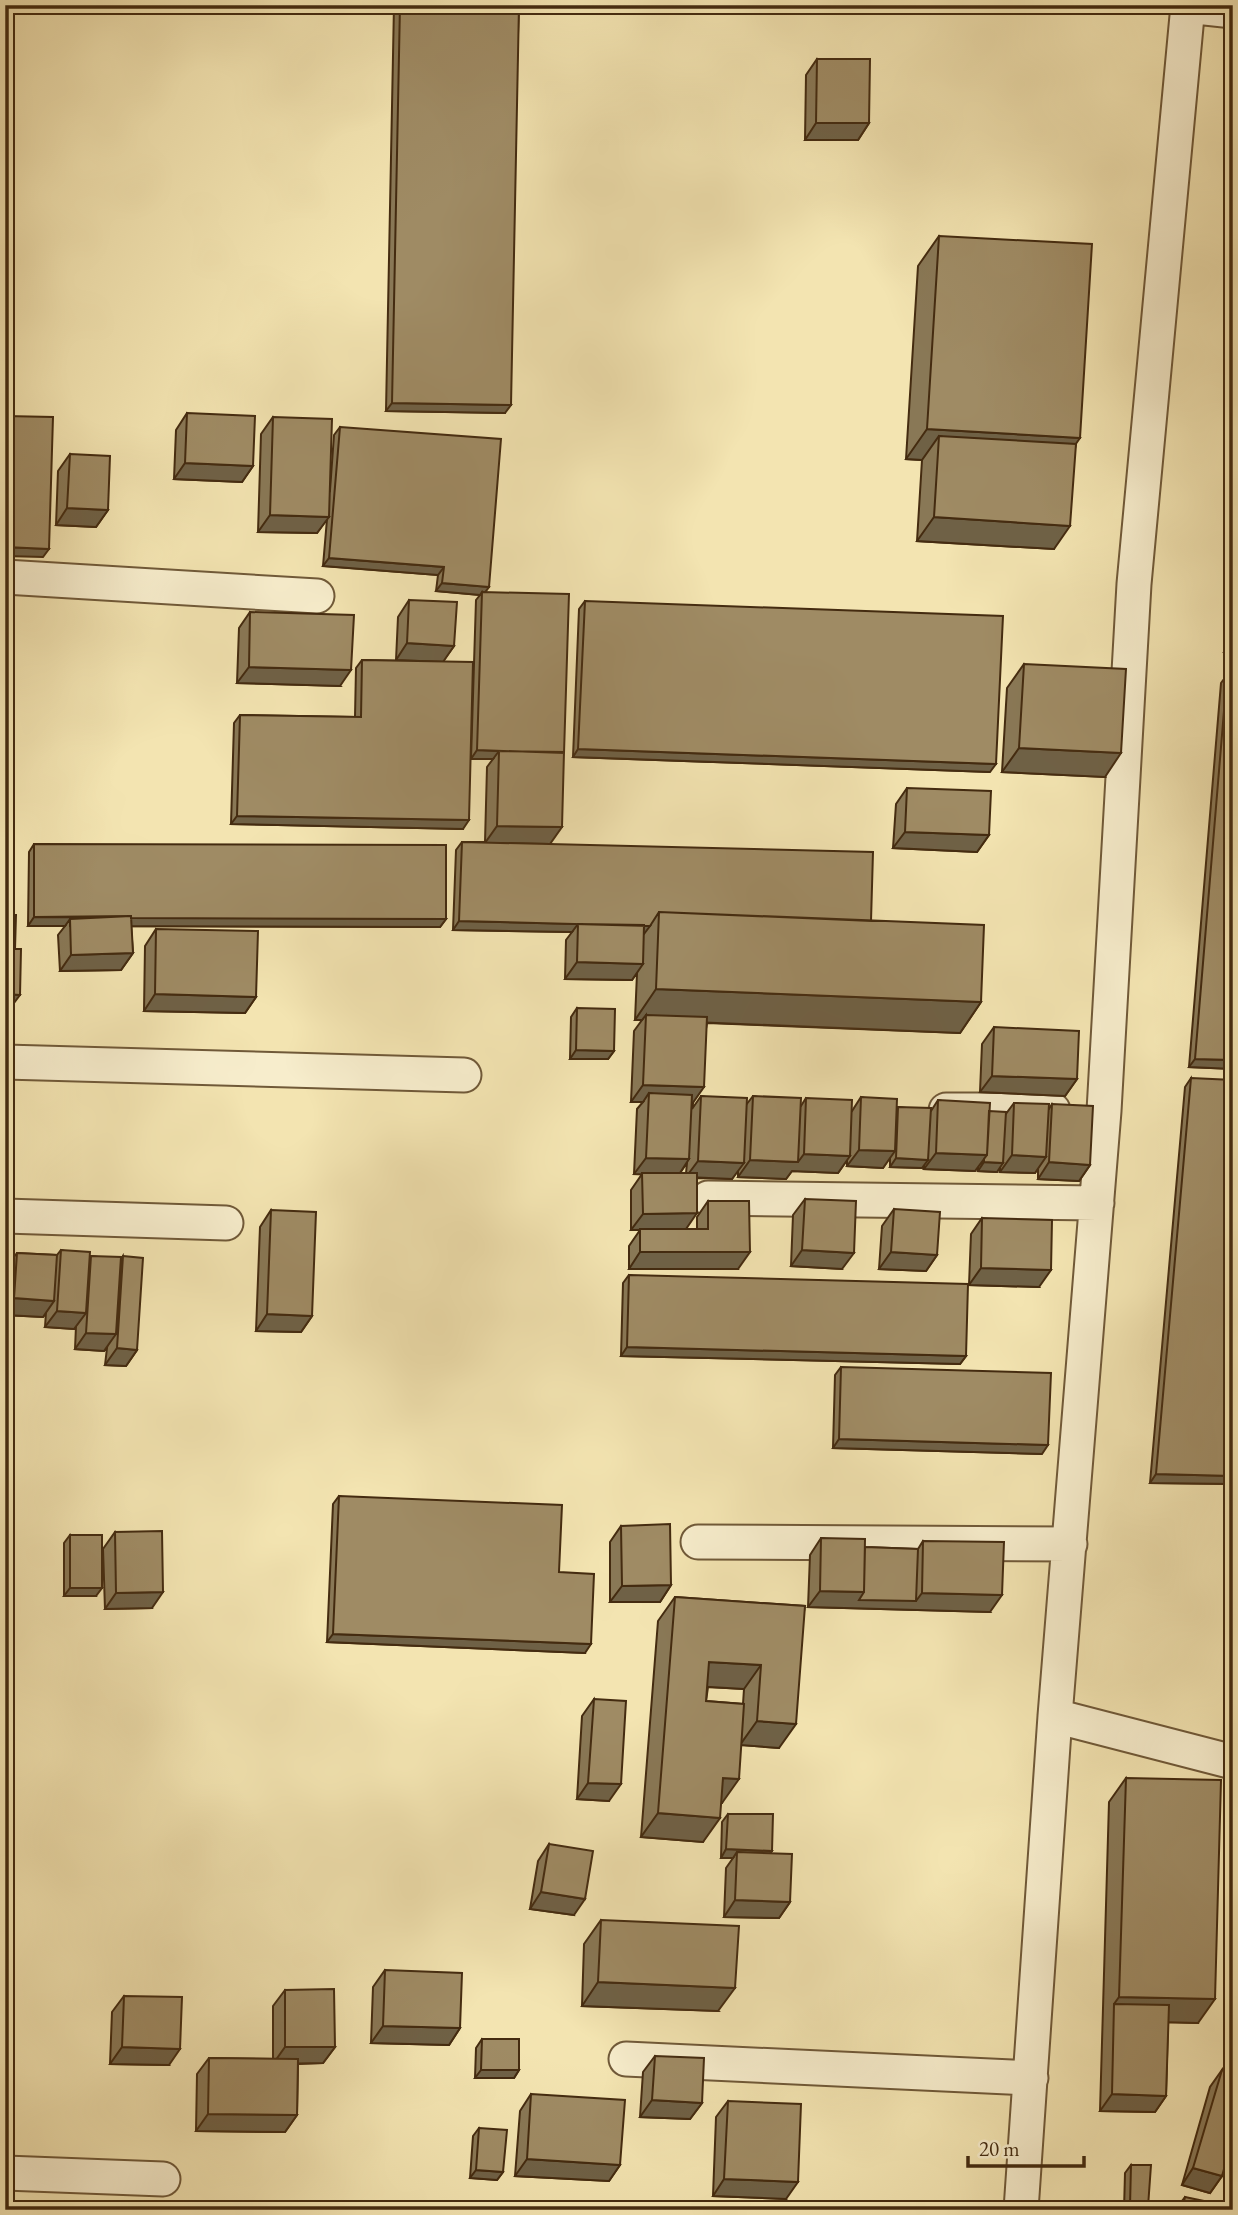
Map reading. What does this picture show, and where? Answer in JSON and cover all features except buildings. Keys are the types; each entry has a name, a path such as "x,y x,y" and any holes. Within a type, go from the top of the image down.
{"street":[{"path":"1021,2210 1055,1716 1104,1111 1134,584 1188,6 1233,10"},
{"path":"5,577 317,596"},
{"path":"5,1062 464,1075"},
{"path":"914,1110 1104,1111"},
{"path":"708,1198 1097,1203"},
{"path":"5,1216 226,1223"},
{"path":"698,1542 1070,1544"},
{"path":"1055,1716 1233,1762"},
{"path":"626,2059 1031,2078"},
{"path":"5,2173 163,2179"}]}
